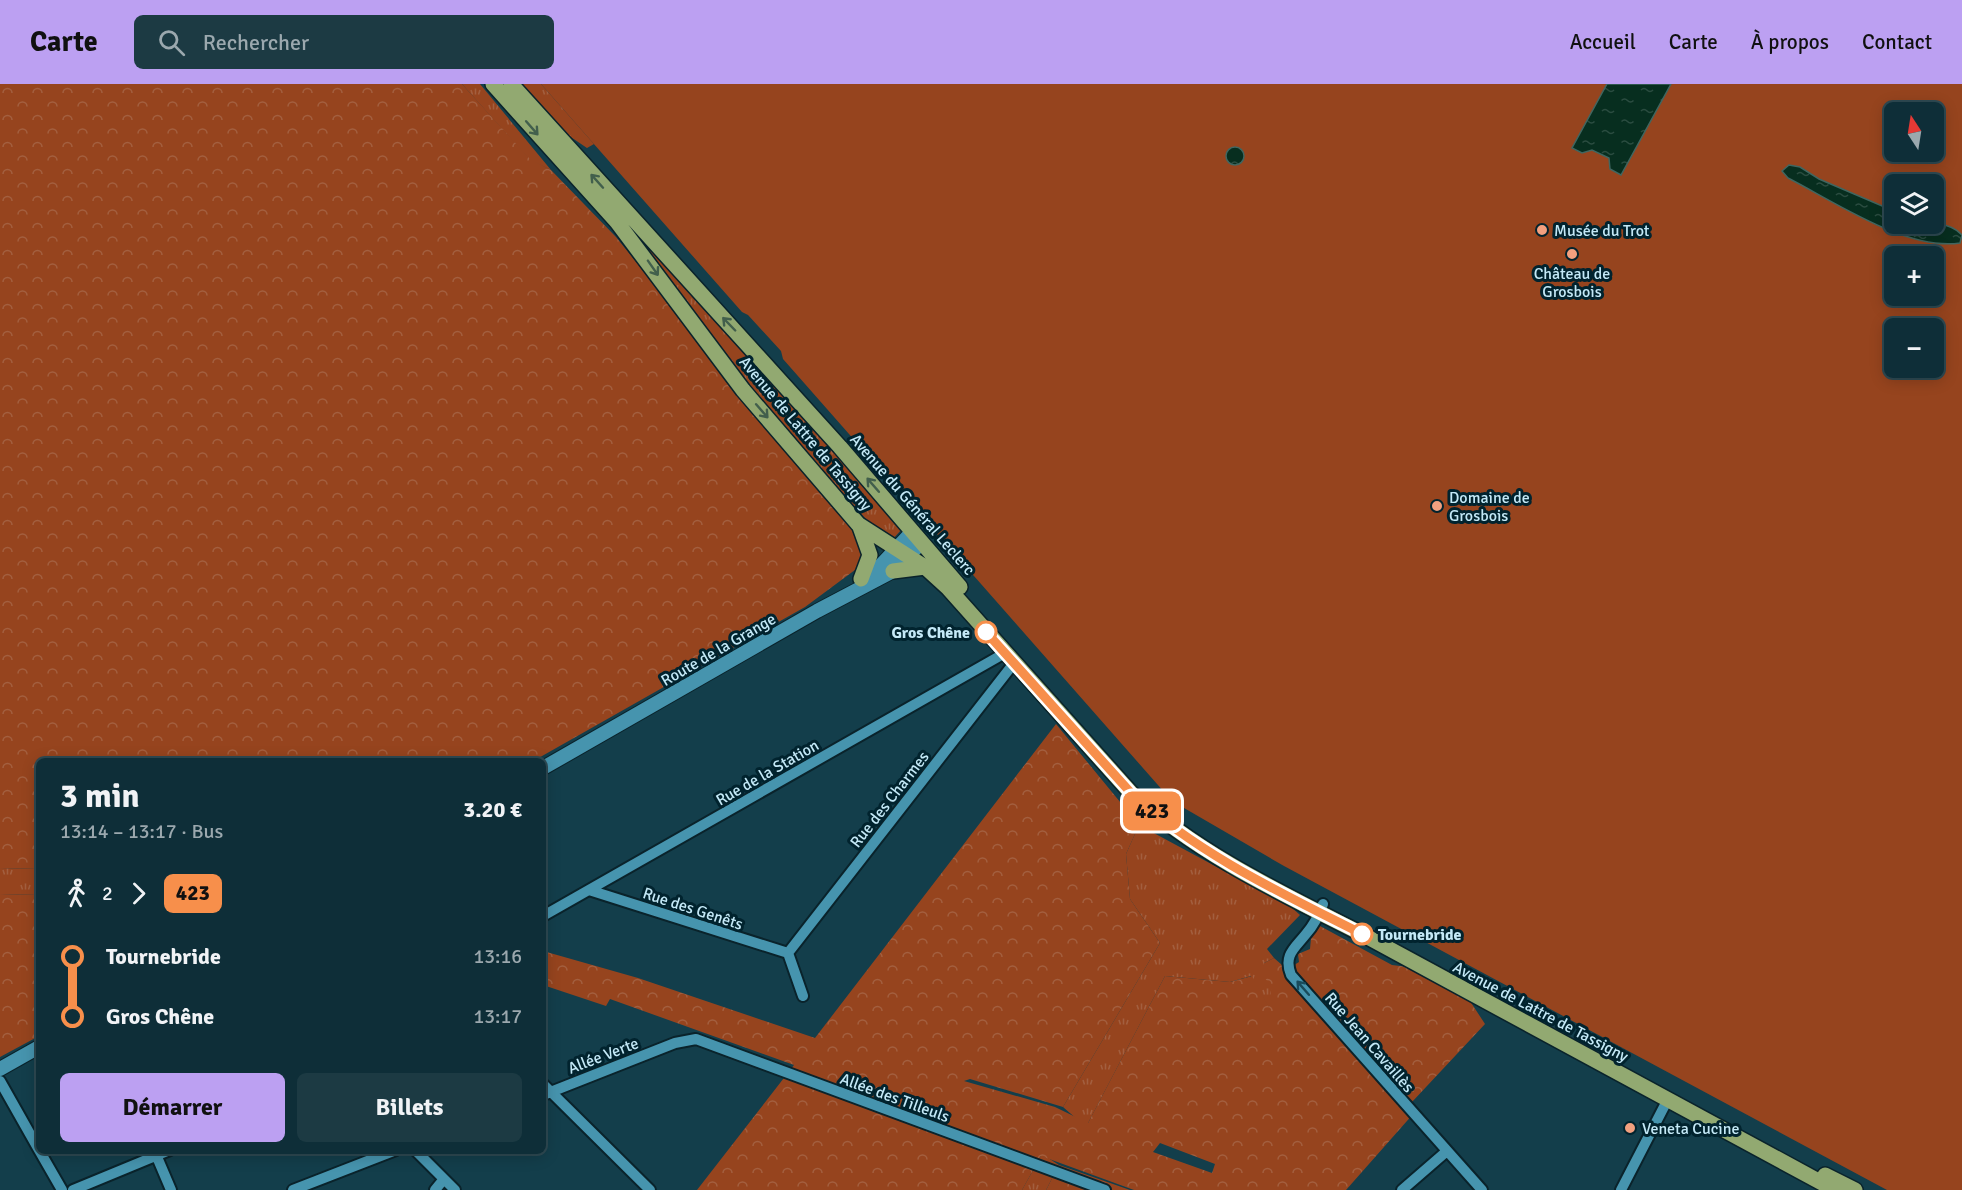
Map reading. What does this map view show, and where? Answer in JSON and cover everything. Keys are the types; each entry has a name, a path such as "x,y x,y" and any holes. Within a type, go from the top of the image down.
{"main road":[{"name":"Avenue de Lattre de Tassigny","path":"493,84 617,222 743,390 858,524 925,567 948,588 1131,793 1151,811 1225,861 1321,909 1835,1190"},
{"name":"Avenue du Général Leclerc","path":"511,84 680,274 770,368 1146,797 1175,820 1214,845 1321,909"},
{"path":"858,524 870,555 864,583"},
{"path":"902,554 916,537"},
{"name":"Route de la Grange","path":"545,758 864,583 893,571 902,554"},
{"name":"Route de la Grange","path":"546,766 864,583 873,572 902,554"},
{"path":"893,571 925,567"},
{"path":"1321,909 1855,1190"},
{"path":"0,1069 36,1049"},
{"path":"0,1075 36,1057"}],"street":[{"name":"Rue de la Station","path":"546,914 1009,658"},
{"name":"Rue des Charmes","path":"788,953 1009,658"},
{"name":"Rue des Genêts","path":"589,890 788,953"},
{"name":"Rue Jean Cavaillès","path":"1321,909 1289,954 1288,964 1291,975 1482,1190"},
{"path":"788,953 803,996"},
{"name":"Allée des Tilleuls","path":"675,1043 696,1039 1105,1190"},
{"name":"Allée Verte","path":"546,1090 675,1043"},
{"path":"0,1081 36,1145"},
{"path":"546,1090 650,1190"},
{"path":"1621,1190 1668,1099"},
{"path":"1402,1190 1448,1151"},
{"path":"41,1154 62,1190"},
{"path":"73,1190 163,1154"},
{"path":"293,1190 386,1154"},
{"path":"419,1154 455,1190"},
{"path":"157,1157 171,1190"},
{"path":"435,1190 444,1179"}],"green space":[{"path":"0,84 462,84 530,159 551,170 616,237 855,534 864,552 863,564 805,607 539,758 36,758 36,869 0,868"},
{"path":"462,84 480,84 551,170 530,160"},
{"path":"519,84 541,84 594,144 587,148 556,127"},
{"name":"Domaine de Grosbois","path":"541,84 1962,84 1962,1190 1887,1190 1284,866 1172,801 783,359 781,351 748,315 742,312"},
{"path":"616,206 902,529 892,540 873,527 736,373 611,207"},
{"path":"1056,724 1139,825 1126,854 1130,899 1160,943 1063,1107 970,1079 964,1081 1055,1107 1088,1123 1165,976 1230,982 1252,976 1269,1007 1271,990 1276,983 1270,984 1262,975 1264,963 1274,958 1282,965 1291,967 1299,962 1298,954 1310,949 1311,938 1320,926 1392,965 1408,967 1468,998 1485,1024 1412,1102 1414,1113 1346,1190 1134,1190 1041,1156 1022,1190 697,1190 794,1065 610,999 606,1006 546,986 546,952 638,978 815,1038","holes":["1160,1143 1215,1164 1212,1173 1153,1152"]},
{"path":"1139,825 1291,907 1300,915 1267,949 1274,958 1264,963 1277,983 1269,1008 1251,976 1230,982 1165,976 1086,1127 1063,1107 1160,943 1130,899 1126,854"},
{"path":"0,868 36,869 36,894 0,895"},
{"path":"36,894 36,1038 0,1057 0,895"},
{"path":"1042,1154 1059,1165 1046,1190 1022,1190"},
{"path":"1059,1165 1130,1190 1046,1190"}],"water":[{"path":"1607,84 1671,84 1621,175 1610,169 1609,158 1592,150 1582,153 1572,148"},
{"path":"1235,147 1241,150 1244,156 1241,162 1235,165 1229,162 1226,156 1229,150"},
{"path":"1789,165 1800,167 1819,179 1884,207 1884,227 1788,178 1782,171"},
{"path":"1944,225 1962,235 1960,243 1917,240 1900,234 1944,234"}],"bus line":[{"name":"423","path":"986,632 1131,793 1169,826 1304,906 1362,934"}],"place":[{"name":"Musée du Trot","path":"1542,230"},
{"name":"Château de Grosbois","path":"1572,254"},
{"name":"Domaine de Grosbois","path":"1437,506"},
{"name":"Gros Chêne","path":"986,632"},
{"name":"Tournebride","path":"1362,934"},
{"name":"Veneta Cucine","path":"1630,1128"}]}
